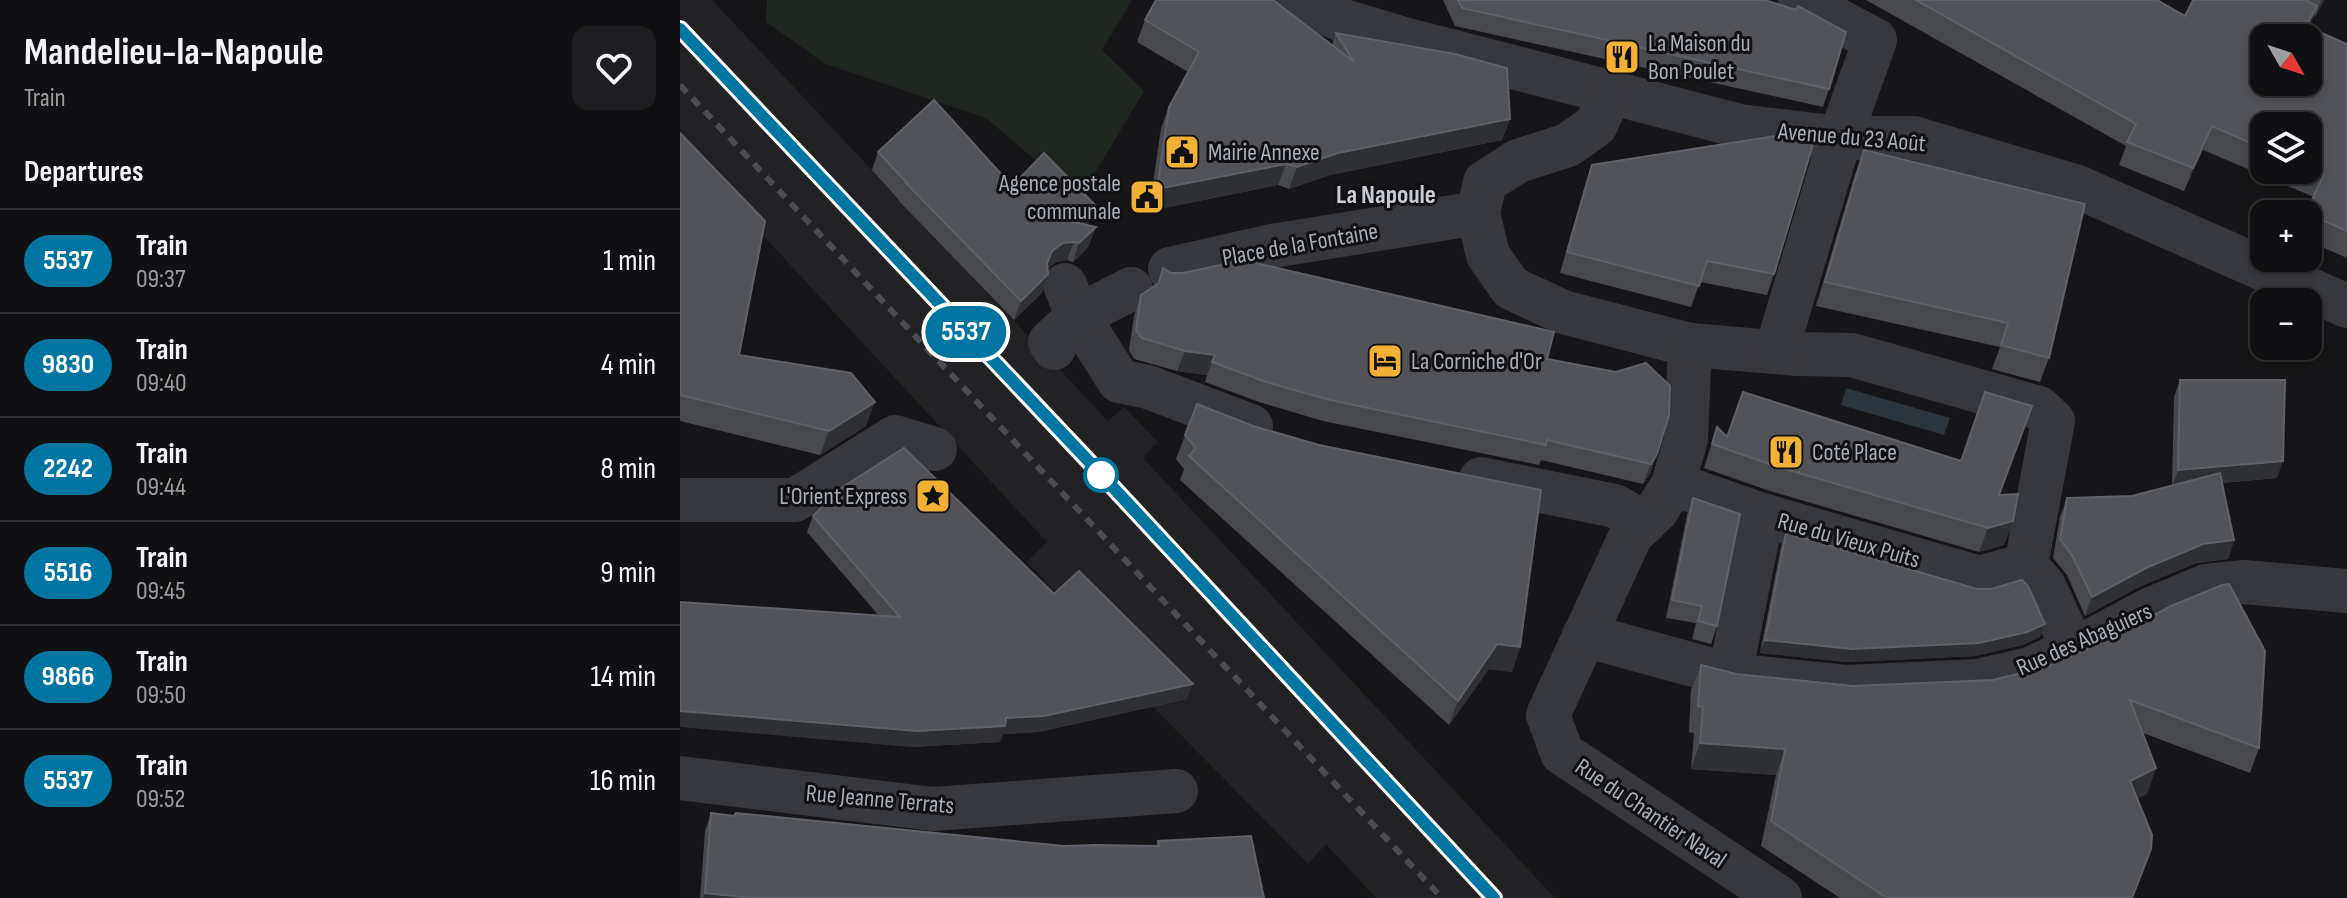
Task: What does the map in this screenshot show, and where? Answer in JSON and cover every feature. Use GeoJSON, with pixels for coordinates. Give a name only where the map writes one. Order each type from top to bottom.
{"type":"FeatureCollection","features":[{"type":"Feature","properties":{"kind":"street","name":"Avenue du 23 Août"},"geometry":{"type":"LineString","coordinates":[[1295,0],[1344,21],[1402,20],[1610,93],[1740,126],[1840,138],[1914,138],[2078,187],[2347,306]]}},
{"type":"Feature","properties":{"kind":"street"},"geometry":{"type":"LineString","coordinates":[[1776,352],[1840,138],[1875,40],[1800,0]]}},
{"type":"Feature","properties":{"kind":"street"},"geometry":{"type":"LineString","coordinates":[[1610,93],[1596,125],[1568,145],[1518,161],[1485,182],[1478,213],[1488,255],[1511,288],[1563,312],[1690,345],[1852,355],[2039,408],[2053,421],[2026,565],[2044,586],[2073,649]]}},
{"type":"Feature","properties":{"kind":"street","name":"Place de la Fontaine"},"geometry":{"type":"LineString","coordinates":[[1170,269],[1272,246],[1478,213]]}},
{"type":"Feature","properties":{"kind":"street"},"geometry":{"type":"LineString","coordinates":[[1131,289],[1066,317],[1119,381],[1148,387],[1251,426],[1291,437]]}},
{"type":"Feature","properties":{"kind":"street","name":"Rue du Chantier Naval"},"geometry":{"type":"LineString","coordinates":[[1690,345],[1686,439],[1673,484],[1657,510],[1631,535],[1548,715],[1562,753],[1780,898]]}},
{"type":"Feature","properties":{"kind":"street"},"geometry":{"type":"LineString","coordinates":[[680,500],[795,500],[895,437],[935,449]]}},
{"type":"Feature","properties":{"kind":"street"},"geometry":{"type":"LineString","coordinates":[[1436,469],[1615,506],[1644,523]]}},
{"type":"Feature","properties":{"kind":"street","name":"Rue du Vieux Puits"},"geometry":{"type":"LineString","coordinates":[[1673,484],[1762,515],[1979,578],[2026,565]]}},
{"type":"Feature","properties":{"kind":"street"},"geometry":{"type":"LineString","coordinates":[[1730,675],[1762,515]]}},
{"type":"Feature","properties":{"kind":"street","name":"Rue des Abaguiers"},"geometry":{"type":"LineString","coordinates":[[1584,635],[1730,675],[1846,687],[1978,681],[2030,669],[2151,609],[2206,586],[2244,582],[2347,591]]}},
{"type":"Feature","properties":{"kind":"street","name":"Rue Jeanne Terrats"},"geometry":{"type":"LineString","coordinates":[[680,778],[933,809],[1176,791]]}},
{"type":"Feature","properties":{"kind":"shaded area"},"geometry":{"type":"Polygon","coordinates":[[[680,0],[712,0],[1108,421],[1124,407],[1158,442],[1143,458],[1555,898],[1376,898],[1326,844],[1308,864],[1036,588],[1044,578],[1027,562],[1047,542],[706,174],[680,153],[680,0]]]}},
{"type":"Feature","properties":{"kind":"shaded area"},"geometry":{"type":"Polygon","coordinates":[[[767,0],[1132,0],[1102,50],[1144,91],[1080,198],[986,118],[826,64],[766,22],[767,0]]]}},
{"type":"Feature","properties":{"kind":"shaded area"},"geometry":{"type":"Polygon","coordinates":[[[1846,388],[1950,418],[1944,435],[1841,405],[1846,388]]]}},
{"type":"Feature","properties":{"kind":"building"},"geometry":{"type":"Polygon","coordinates":[[[1156,0],[1273,0],[1354,62],[1336,33],[1455,54],[1507,68],[1510,119],[1338,153],[1297,167],[1286,164],[1157,189],[1169,107],[1199,52],[1145,20],[1156,0]]]}},
{"type":"Feature","properties":{"kind":"building"},"geometry":{"type":"Polygon","coordinates":[[[1458,0],[1765,0],[1796,10],[1798,6],[1846,32],[1829,89],[1462,8],[1458,0]]]}},
{"type":"Feature","properties":{"kind":"building"},"geometry":{"type":"Polygon","coordinates":[[[1916,0],[2157,0],[2185,16],[2193,0],[2305,0],[2317,6],[2307,24],[2250,24],[2250,96],[2322,96],[2322,33],[2347,44],[2347,231],[2322,220],[2322,200],[2312,200],[2324,174],[2322,112],[2250,112],[2250,143],[2212,126],[2193,168],[2127,142],[2136,124],[1916,0]]]}},
{"type":"Feature","properties":{"kind":"building"},"geometry":{"type":"Polygon","coordinates":[[[934,100],[1012,186],[1044,153],[1095,205],[1044,215],[1096,227],[1079,243],[1063,243],[1052,251],[1047,263],[1048,274],[1021,301],[878,152],[934,100]]]}},
{"type":"Feature","properties":{"kind":"building"},"geometry":{"type":"Polygon","coordinates":[[[680,133],[765,221],[739,355],[851,373],[875,402],[829,431],[680,395],[680,133]]]}},
{"type":"Feature","properties":{"kind":"building"},"geometry":{"type":"Polygon","coordinates":[[[1781,135],[1814,141],[1774,274],[1707,261],[1699,286],[1567,252],[1592,165],[1781,135]]]}},
{"type":"Feature","properties":{"kind":"building"},"geometry":{"type":"Polygon","coordinates":[[[1864,150],[2085,204],[2049,358],[2001,345],[2008,323],[1825,282],[1864,150]]]}},
{"type":"Feature","properties":{"kind":"building"},"geometry":{"type":"Polygon","coordinates":[[[1243,260],[1554,332],[1547,359],[1616,372],[1646,363],[1670,386],[1669,415],[1657,454],[1651,464],[1547,440],[1546,445],[1330,400],[1266,382],[1212,362],[1215,355],[1185,351],[1142,338],[1136,330],[1141,295],[1159,283],[1163,268],[1171,273],[1183,273],[1243,260]]]}},
{"type":"Feature","properties":{"kind":"building"},"geometry":{"type":"Polygon","coordinates":[[[2180,380],[2285,380],[2283,461],[2178,470],[2180,380]]]}},
{"type":"Feature","properties":{"kind":"building"},"geometry":{"type":"Polygon","coordinates":[[[1743,392],[1961,461],[1985,392],[2032,406],[1999,495],[2018,494],[2013,521],[1988,528],[1778,467],[1712,444],[1717,427],[1727,437],[1743,392]]]}},
{"type":"Feature","properties":{"kind":"building"},"geometry":{"type":"Polygon","coordinates":[[[1197,404],[1253,426],[1319,445],[1541,490],[1520,647],[1497,644],[1458,701],[1189,456],[1196,448],[1185,435],[1197,404]]]}},
{"type":"Feature","properties":{"kind":"building"},"geometry":{"type":"Polygon","coordinates":[[[904,448],[1054,594],[1079,571],[1193,684],[1044,716],[1006,718],[1005,726],[917,731],[680,711],[680,602],[900,617],[813,516],[841,488],[904,448]]]}},
{"type":"Feature","properties":{"kind":"building"},"geometry":{"type":"Polygon","coordinates":[[[2220,473],[2234,540],[2203,544],[2146,568],[2092,597],[2073,557],[2060,539],[2067,498],[2132,496],[2220,473]]]}},
{"type":"Feature","properties":{"kind":"building"},"geometry":{"type":"Polygon","coordinates":[[[1693,498],[1740,514],[1717,626],[1698,621],[1702,606],[1672,600],[1693,498]]]}},
{"type":"Feature","properties":{"kind":"building"},"geometry":{"type":"Polygon","coordinates":[[[1786,533],[1977,589],[1991,589],[2022,580],[2028,586],[2045,624],[2027,632],[1979,643],[1852,649],[1765,640],[1786,533]]]}},
{"type":"Feature","properties":{"kind":"building"},"geometry":{"type":"Polygon","coordinates":[[[2229,584],[2265,651],[2259,748],[2130,700],[2156,768],[2130,781],[2152,835],[2151,849],[2132,898],[1887,898],[1771,821],[1785,749],[1700,743],[1703,707],[1698,706],[1701,665],[1736,674],[1853,686],[1993,680],[2049,666],[2112,638],[2171,606],[2229,584]]]}},
{"type":"Feature","properties":{"kind":"building"},"geometry":{"type":"Polygon","coordinates":[[[711,813],[1064,846],[1159,846],[1158,841],[1251,836],[1264,898],[752,898],[705,893],[711,813]]]}},
{"type":"Feature","properties":{"kind":"railway"},"geometry":{"type":"LineString","coordinates":[[680,29],[1096,469],[1494,898]]}},
{"type":"Feature","properties":{"kind":"railway"},"geometry":{"type":"LineString","coordinates":[[680,85],[1442,898]]}},
{"type":"Feature","properties":{"kind":"train","name":"5537"},"geometry":{"type":"LineString","coordinates":[[680,29],[1096,469],[1494,898]]}},
{"type":"Feature","properties":{"kind":"place","name":"La Maison du Bon Poulet"},"geometry":{"type":"Point","coordinates":[1622,57]}},
{"type":"Feature","properties":{"kind":"place","name":"Mairie Annexe"},"geometry":{"type":"Point","coordinates":[1182,152]}},
{"type":"Feature","properties":{"kind":"place","name":"Agence postale communale"},"geometry":{"type":"Point","coordinates":[1147,197]}},
{"type":"Feature","properties":{"kind":"place","name":"La Corniche d'Or"},"geometry":{"type":"Point","coordinates":[1385,361]}},
{"type":"Feature","properties":{"kind":"place","name":"Coté Place"},"geometry":{"type":"Point","coordinates":[1786,452]}},
{"type":"Feature","properties":{"kind":"place","name":"L'Orient Express"},"geometry":{"type":"Point","coordinates":[933,496]}},
{"type":"Feature","properties":{"kind":"district","name":"La Napoule"},"geometry":{"type":"Point","coordinates":[1386,194]}}]}
